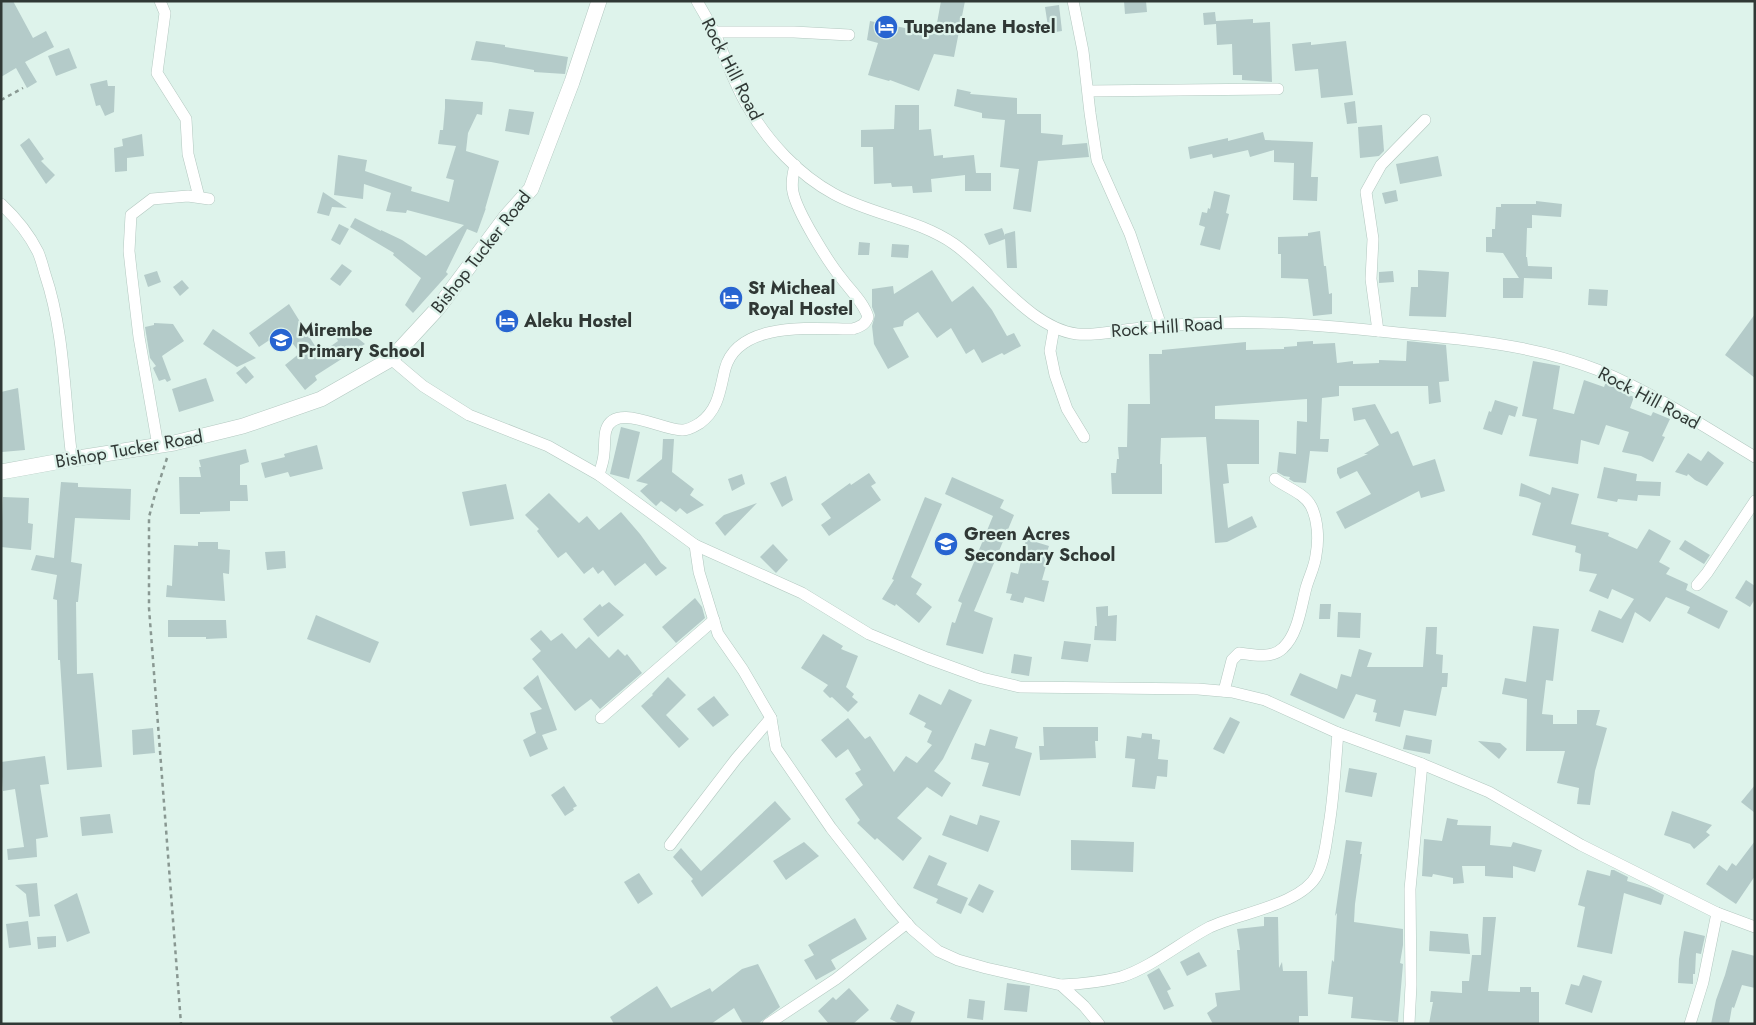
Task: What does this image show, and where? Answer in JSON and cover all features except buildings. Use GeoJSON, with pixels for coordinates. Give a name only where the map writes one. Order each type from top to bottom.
{"type":"FeatureCollection","features":[{"type":"Feature","properties":{"kind":"main road","name":"Bishop Tucker Road"},"geometry":{"type":"LineString","coordinates":[[1,472],[174,443],[243,426],[321,399],[391,359],[438,308],[506,217],[531,189],[572,82],[599,1]]}},
{"type":"Feature","properties":{"kind":"street"},"geometry":{"type":"LineString","coordinates":[[158,446],[139,337],[132,278],[129,251],[132,215],[152,200],[176,196],[204,198],[188,154],[186,119],[156,73],[164,13],[160,1]]}},
{"type":"Feature","properties":{"kind":"street","name":"Rock Hill Road"},"geometry":{"type":"LineString","coordinates":[[697,1],[714,32],[747,106],[766,134],[808,177],[834,194],[865,208],[926,229],[951,242],[976,260],[1017,301],[1054,328],[1078,334],[1161,326],[1219,323],[1282,323],[1501,344],[1551,355],[1595,369],[1635,386],[1755,458]]}},
{"type":"Feature","properties":{"kind":"street"},"geometry":{"type":"LineString","coordinates":[[1073,1],[1084,51],[1097,160],[1130,234],[1161,326]]}},
{"type":"Feature","properties":{"kind":"street"},"geometry":{"type":"LineString","coordinates":[[714,32],[794,32],[849,35]]}},
{"type":"Feature","properties":{"kind":"street"},"geometry":{"type":"LineString","coordinates":[[1089,91],[1278,89]]}},
{"type":"Feature","properties":{"kind":"street"},"geometry":{"type":"LineString","coordinates":[[1378,331],[1371,279],[1373,239],[1366,192],[1381,165],[1425,120]]}},
{"type":"Feature","properties":{"kind":"street"},"geometry":{"type":"LineString","coordinates":[[599,475],[604,454],[606,429],[609,425],[615,420],[632,417],[672,429],[689,430],[702,422],[713,409],[720,397],[725,367],[730,357],[745,343],[761,335],[782,329],[853,328],[866,323],[868,317],[862,305],[836,272],[797,205],[792,180],[795,165]]}},
{"type":"Feature","properties":{"kind":"street"},"geometry":{"type":"LineString","coordinates":[[1,204],[22,226],[38,252],[54,301],[60,340],[72,459]]}},
{"type":"Feature","properties":{"kind":"street"},"geometry":{"type":"LineString","coordinates":[[1054,328],[1050,351],[1055,375],[1066,409],[1084,437]]}},
{"type":"Feature","properties":{"kind":"street"},"geometry":{"type":"LineString","coordinates":[[391,359],[423,386],[469,415],[548,446],[599,475],[695,545],[802,592],[869,634],[926,658],[982,678],[1020,687],[1198,689],[1224,691],[1264,700],[1338,733],[1422,764],[1489,792],[1581,845],[1717,913],[1755,927]]}},
{"type":"Feature","properties":{"kind":"street"},"geometry":{"type":"LineString","coordinates":[[1224,691],[1232,660],[1240,653],[1260,656],[1276,654],[1284,648],[1291,637],[1299,616],[1316,555],[1316,520],[1311,506],[1304,497],[1285,487],[1275,479]]}},
{"type":"Feature","properties":{"kind":"street"},"geometry":{"type":"LineString","coordinates":[[1696,586],[1707,573],[1755,501]]}},
{"type":"Feature","properties":{"kind":"street"},"geometry":{"type":"LineString","coordinates":[[695,545],[699,572],[718,634],[743,670],[771,718],[776,748],[831,828],[907,923],[938,951],[958,960],[1061,985],[1090,984],[1122,976],[1155,960],[1212,926],[1283,902],[1317,876],[1327,843],[1338,733]]}},
{"type":"Feature","properties":{"kind":"street"},"geometry":{"type":"LineString","coordinates":[[601,718],[714,620]]}},
{"type":"Feature","properties":{"kind":"street"},"geometry":{"type":"LineString","coordinates":[[670,845],[736,759],[771,718]]}},
{"type":"Feature","properties":{"kind":"street"},"geometry":{"type":"LineString","coordinates":[[1409,1024],[1411,985],[1410,889],[1422,764]]}},
{"type":"Feature","properties":{"kind":"street"},"geometry":{"type":"LineString","coordinates":[[1690,1024],[1704,982],[1717,913]]}},
{"type":"Feature","properties":{"kind":"street"},"geometry":{"type":"LineString","coordinates":[[768,1024],[836,979],[907,923]]}},
{"type":"Feature","properties":{"kind":"street"},"geometry":{"type":"LineString","coordinates":[[1061,985],[1084,1006],[1099,1024]]}},
{"type":"Feature","properties":{"kind":"path"},"geometry":{"type":"LineString","coordinates":[[1,100],[23,88]]}},
{"type":"Feature","properties":{"kind":"path"},"geometry":{"type":"LineString","coordinates":[[174,443],[149,517],[149,608],[181,1024]]}},
{"type":"Feature","properties":{"kind":"place","name":"Tupendane Hostel"},"geometry":{"type":"Point","coordinates":[886,27]}},
{"type":"Feature","properties":{"kind":"place","name":"St Micheal Royal Hostel"},"geometry":{"type":"Point","coordinates":[731,298]}},
{"type":"Feature","properties":{"kind":"place","name":"Aleku Hostel"},"geometry":{"type":"Point","coordinates":[507,321]}},
{"type":"Feature","properties":{"kind":"place","name":"Mirembe Primary School"},"geometry":{"type":"Point","coordinates":[281,340]}},
{"type":"Feature","properties":{"kind":"place","name":"Green Acres Secondary School"},"geometry":{"type":"Point","coordinates":[946,544]}}]}
